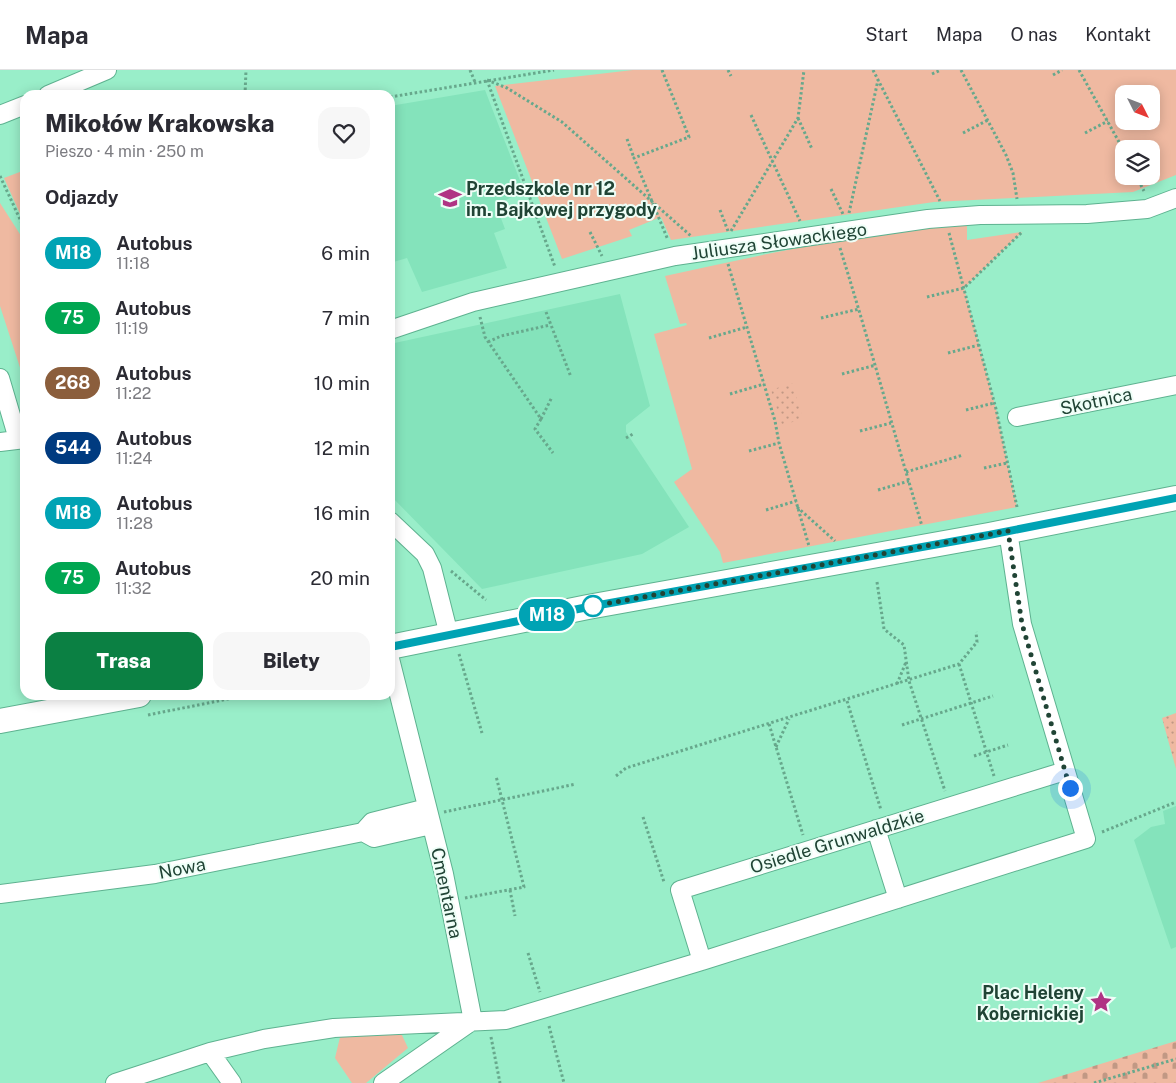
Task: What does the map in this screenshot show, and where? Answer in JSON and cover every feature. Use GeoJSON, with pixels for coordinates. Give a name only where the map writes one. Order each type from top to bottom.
{"type":"FeatureCollection","features":[{"type":"Feature","properties":{"kind":"street"},"geometry":{"type":"LineString","coordinates":[[60,90],[106,70]]}},
{"type":"Feature","properties":{"kind":"street"},"geometry":{"type":"LineString","coordinates":[[0,115],[20,107]]}},
{"type":"Feature","properties":{"kind":"street","name":"Juliusza Słowackiego"},"geometry":{"type":"LineString","coordinates":[[395,328],[472,302],[675,256],[945,218],[1088,214],[1147,209],[1176,198]]}},
{"type":"Feature","properties":{"kind":"street"},"geometry":{"type":"LineString","coordinates":[[0,378],[20,436]]}},
{"type":"Feature","properties":{"kind":"street","name":"Skotnica"},"geometry":{"type":"LineString","coordinates":[[1016,417],[1176,385]]}},
{"type":"Feature","properties":{"kind":"street"},"geometry":{"type":"LineString","coordinates":[[0,442],[20,439]]}},
{"type":"Feature","properties":{"kind":"street"},"geometry":{"type":"LineString","coordinates":[[395,648],[454,644],[588,607],[1008,531],[1176,498]]}},
{"type":"Feature","properties":{"kind":"street"},"geometry":{"type":"LineString","coordinates":[[395,526],[425,554],[432,568],[454,644]]}},
{"type":"Feature","properties":{"kind":"street"},"geometry":{"type":"LineString","coordinates":[[115,1083],[210,1052],[264,1039],[334,1028],[506,1020],[543,1003],[702,961],[1086,839],[1022,624],[1008,531]]}},
{"type":"Feature","properties":{"kind":"street","name":"Cmentarna"},"geometry":{"type":"LineString","coordinates":[[395,677],[433,815],[444,874],[481,1021]]}},
{"type":"Feature","properties":{"kind":"street"},"geometry":{"type":"LineString","coordinates":[[0,721],[112,700]]}},
{"type":"Feature","properties":{"kind":"street","name":"Osiedle Grunwaldzkie"},"geometry":{"type":"LineString","coordinates":[[702,961],[680,890],[1065,772]]}},
{"type":"Feature","properties":{"kind":"street","name":"Nowa"},"geometry":{"type":"LineString","coordinates":[[0,894],[155,874],[363,832],[372,822],[433,815]]}},
{"type":"Feature","properties":{"kind":"street"},"geometry":{"type":"LineString","coordinates":[[881,827],[898,899]]}},
{"type":"Feature","properties":{"kind":"street"},"geometry":{"type":"LineString","coordinates":[[383,1083],[481,1021]]}},
{"type":"Feature","properties":{"kind":"street"},"geometry":{"type":"LineString","coordinates":[[210,1052],[232,1083]]}},
{"type":"Feature","properties":{"kind":"path"},"geometry":{"type":"LineString","coordinates":[[245,90],[246,70]]}},
{"type":"Feature","properties":{"kind":"path"},"geometry":{"type":"LineString","coordinates":[[470,70],[475,82]]}},
{"type":"Feature","properties":{"kind":"path"},"geometry":{"type":"LineString","coordinates":[[395,96],[554,70]]}},
{"type":"Feature","properties":{"kind":"path"},"geometry":{"type":"LineString","coordinates":[[634,158],[690,137],[662,70]]}},
{"type":"Feature","properties":{"kind":"path"},"geometry":{"type":"LineString","coordinates":[[728,70],[731,76]]}},
{"type":"Feature","properties":{"kind":"path"},"geometry":{"type":"LineString","coordinates":[[720,210],[729,234],[798,118],[804,70]]}},
{"type":"Feature","properties":{"kind":"path"},"geometry":{"type":"LineString","coordinates":[[873,70],[942,205],[994,403],[1017,508]]}},
{"type":"Feature","properties":{"kind":"path"},"geometry":{"type":"LineString","coordinates":[[932,74],[941,70]]}},
{"type":"Feature","properties":{"kind":"path"},"geometry":{"type":"LineString","coordinates":[[927,297],[964,288],[1022,232],[1013,173],[988,120],[961,70]]}},
{"type":"Feature","properties":{"kind":"path"},"geometry":{"type":"LineString","coordinates":[[1053,75],[1062,70]]}},
{"type":"Feature","properties":{"kind":"path"},"geometry":{"type":"LineString","coordinates":[[1079,70],[1118,140]]}},
{"type":"Feature","properties":{"kind":"path"},"geometry":{"type":"LineString","coordinates":[[831,189],[846,217],[878,79]]}},
{"type":"Feature","properties":{"kind":"path"},"geometry":{"type":"LineString","coordinates":[[487,80],[507,88],[562,122],[695,239]]}},
{"type":"Feature","properties":{"kind":"path"},"geometry":{"type":"LineString","coordinates":[[487,80],[555,268]]}},
{"type":"Feature","properties":{"kind":"path"},"geometry":{"type":"LineString","coordinates":[[751,115],[801,223]]}},
{"type":"Feature","properties":{"kind":"path"},"geometry":{"type":"LineString","coordinates":[[798,118],[812,149]]}},
{"type":"Feature","properties":{"kind":"path"},"geometry":{"type":"LineString","coordinates":[[963,133],[988,120]]}},
{"type":"Feature","properties":{"kind":"path"},"geometry":{"type":"LineString","coordinates":[[1085,133],[1108,121]]}},
{"type":"Feature","properties":{"kind":"path"},"geometry":{"type":"LineString","coordinates":[[627,139],[669,242]]}},
{"type":"Feature","properties":{"kind":"path"},"geometry":{"type":"LineString","coordinates":[[0,176],[20,219]]}},
{"type":"Feature","properties":{"kind":"path"},"geometry":{"type":"LineString","coordinates":[[1140,185],[1144,192]]}},
{"type":"Feature","properties":{"kind":"path"},"geometry":{"type":"LineString","coordinates":[[590,232],[602,257]]}},
{"type":"Feature","properties":{"kind":"path"},"geometry":{"type":"LineString","coordinates":[[835,233],[876,365],[891,423],[922,526]]}},
{"type":"Feature","properties":{"kind":"path"},"geometry":{"type":"LineString","coordinates":[[723,249],[775,421],[779,443],[809,547]]}},
{"type":"Feature","properties":{"kind":"path"},"geometry":{"type":"LineString","coordinates":[[821,318],[858,309]]}},
{"type":"Feature","properties":{"kind":"path"},"geometry":{"type":"LineString","coordinates":[[546,312],[571,377]]}},
{"type":"Feature","properties":{"kind":"path"},"geometry":{"type":"LineString","coordinates":[[482,325],[488,342],[541,419]]}},
{"type":"Feature","properties":{"kind":"path"},"geometry":{"type":"LineString","coordinates":[[488,342],[501,336],[550,326]]}},
{"type":"Feature","properties":{"kind":"path"},"geometry":{"type":"LineString","coordinates":[[709,338],[747,327]]}},
{"type":"Feature","properties":{"kind":"path"},"geometry":{"type":"LineString","coordinates":[[948,353],[979,345]]}},
{"type":"Feature","properties":{"kind":"path"},"geometry":{"type":"LineString","coordinates":[[842,374],[876,365]]}},
{"type":"Feature","properties":{"kind":"path"},"geometry":{"type":"LineString","coordinates":[[730,394],[764,384]]}},
{"type":"Feature","properties":{"kind":"path"},"geometry":{"type":"LineString","coordinates":[[552,397],[535,429],[553,453]]}},
{"type":"Feature","properties":{"kind":"path"},"geometry":{"type":"LineString","coordinates":[[966,410],[994,403]]}},
{"type":"Feature","properties":{"kind":"path"},"geometry":{"type":"LineString","coordinates":[[860,431],[891,423]]}},
{"type":"Feature","properties":{"kind":"path"},"geometry":{"type":"LineString","coordinates":[[626,438],[633,434]]}},
{"type":"Feature","properties":{"kind":"path"},"geometry":{"type":"LineString","coordinates":[[749,452],[779,443]]}},
{"type":"Feature","properties":{"kind":"path"},"geometry":{"type":"LineString","coordinates":[[906,472],[963,455]]}},
{"type":"Feature","properties":{"kind":"path"},"geometry":{"type":"LineString","coordinates":[[984,468],[1007,463]]}},
{"type":"Feature","properties":{"kind":"path"},"geometry":{"type":"LineString","coordinates":[[878,490],[908,481]]}},
{"type":"Feature","properties":{"kind":"path"},"geometry":{"type":"LineString","coordinates":[[766,510],[796,501]]}},
{"type":"Feature","properties":{"kind":"path"},"geometry":{"type":"LineString","coordinates":[[797,507],[836,542]]}},
{"type":"Feature","properties":{"kind":"path"},"geometry":{"type":"LineString","coordinates":[[446,567],[486,600]]}},
{"type":"Feature","properties":{"kind":"path"},"geometry":{"type":"LineString","coordinates":[[877,582],[884,629],[904,645],[909,681],[950,806]]}},
{"type":"Feature","properties":{"kind":"path"},"geometry":{"type":"LineString","coordinates":[[616,776],[626,768],[847,701],[960,664],[977,642],[976,632]]}},
{"type":"Feature","properties":{"kind":"path"},"geometry":{"type":"LineString","coordinates":[[454,644],[482,733]]}},
{"type":"Feature","properties":{"kind":"path"},"geometry":{"type":"LineString","coordinates":[[897,684],[906,662]]}},
{"type":"Feature","properties":{"kind":"path"},"geometry":{"type":"LineString","coordinates":[[960,664],[999,791]]}},
{"type":"Feature","properties":{"kind":"path"},"geometry":{"type":"LineString","coordinates":[[902,725],[992,696]]}},
{"type":"Feature","properties":{"kind":"path"},"geometry":{"type":"LineString","coordinates":[[847,701],[881,827]]}},
{"type":"Feature","properties":{"kind":"path"},"geometry":{"type":"LineString","coordinates":[[776,747],[790,718]]}},
{"type":"Feature","properties":{"kind":"path"},"geometry":{"type":"LineString","coordinates":[[769,724],[807,850]]}},
{"type":"Feature","properties":{"kind":"path"},"geometry":{"type":"LineString","coordinates":[[974,756],[1008,745]]}},
{"type":"Feature","properties":{"kind":"path"},"geometry":{"type":"LineString","coordinates":[[462,899],[524,887],[496,776]]}},
{"type":"Feature","properties":{"kind":"path"},"geometry":{"type":"LineString","coordinates":[[433,815],[576,784]]}},
{"type":"Feature","properties":{"kind":"path"},"geometry":{"type":"LineString","coordinates":[[1086,839],[1176,802]]}},
{"type":"Feature","properties":{"kind":"path"},"geometry":{"type":"LineString","coordinates":[[510,890],[515,916]]}},
{"type":"Feature","properties":{"kind":"path"},"geometry":{"type":"LineString","coordinates":[[528,953],[564,1083]]}},
{"type":"Feature","properties":{"kind":"path"},"geometry":{"type":"LineString","coordinates":[[481,1021],[500,1083]]}},
{"type":"Feature","properties":{"kind":"path"},"geometry":{"type":"LineString","coordinates":[[1094,1083],[1176,1059]]}},
{"type":"Feature","properties":{"kind":"shaded area","name":"Przedszkole nr 12 im. Bajkowej przygody"},"geometry":{"type":"Polygon","coordinates":[[[485,90],[524,191],[496,205],[505,229],[494,233],[507,268],[422,292],[407,258],[395,262],[395,105],[485,90]]]}},
{"type":"Feature","properties":{"kind":"shaded area"},"geometry":{"type":"Polygon","coordinates":[[[620,294],[650,406],[626,425],[626,432],[689,527],[642,554],[482,589],[395,500],[395,343],[620,294]]]}},
{"type":"Feature","properties":{"kind":"shaded area"},"geometry":{"type":"Polygon","coordinates":[[[1176,806],[1176,947],[1171,949],[1134,840],[1151,827],[1165,824],[1163,811],[1176,806]]]}},
{"type":"Feature","properties":{"kind":"green space"},"geometry":{"type":"Polygon","coordinates":[[[633,70],[1176,70],[1176,175],[1160,181],[1160,140],[1115,140],[1115,185],[1151,185],[1133,192],[934,202],[671,240],[661,217],[629,230],[632,236],[562,259],[495,86],[633,70]]]}},
{"type":"Feature","properties":{"kind":"green space"},"geometry":{"type":"Polygon","coordinates":[[[20,172],[20,214],[4,178],[20,172]]]}},
{"type":"Feature","properties":{"kind":"green space"},"geometry":{"type":"Polygon","coordinates":[[[0,203],[20,234],[20,368],[0,306],[0,203]]]}},
{"type":"Feature","properties":{"kind":"green space"},"geometry":{"type":"Polygon","coordinates":[[[967,224],[967,240],[1022,232],[964,288],[996,409],[1017,507],[723,563],[720,552],[674,482],[692,469],[654,334],[687,325],[686,323],[680,324],[665,276],[853,238],[967,224]]]}},
{"type":"Feature","properties":{"kind":"green space"},"geometry":{"type":"Polygon","coordinates":[[[792,383],[803,419],[782,425],[771,390],[792,383]]]}},
{"type":"Feature","properties":{"kind":"green space"},"geometry":{"type":"Polygon","coordinates":[[[1176,713],[1176,769],[1162,718],[1176,713]]]}},
{"type":"Feature","properties":{"kind":"green space"},"geometry":{"type":"Polygon","coordinates":[[[341,1033],[401,1033],[408,1048],[366,1083],[352,1083],[335,1058],[341,1033]]]}},
{"type":"Feature","properties":{"kind":"green space"},"geometry":{"type":"Polygon","coordinates":[[[1176,1041],[1176,1083],[1038,1083],[1176,1041]]]}},
{"type":"Feature","properties":{"kind":"bus line","name":"M18"},"geometry":{"type":"LineString","coordinates":[[395,646],[588,607],[989,535],[1176,498]]}},
{"type":"Feature","properties":{"kind":"place","name":"Przedszkole nr 12 im. Bajkowej przygody"},"geometry":{"type":"Point","coordinates":[450,198]}},
{"type":"Feature","properties":{"kind":"place","name":"Plac Heleny Kobernickiej"},"geometry":{"type":"Point","coordinates":[1101,1002]}},
{"type":"Feature","properties":{"kind":"route"},"geometry":{"type":"LineString","coordinates":[[593,606],[588,607],[1008,531],[1022,624],[1070,788]]}}]}
